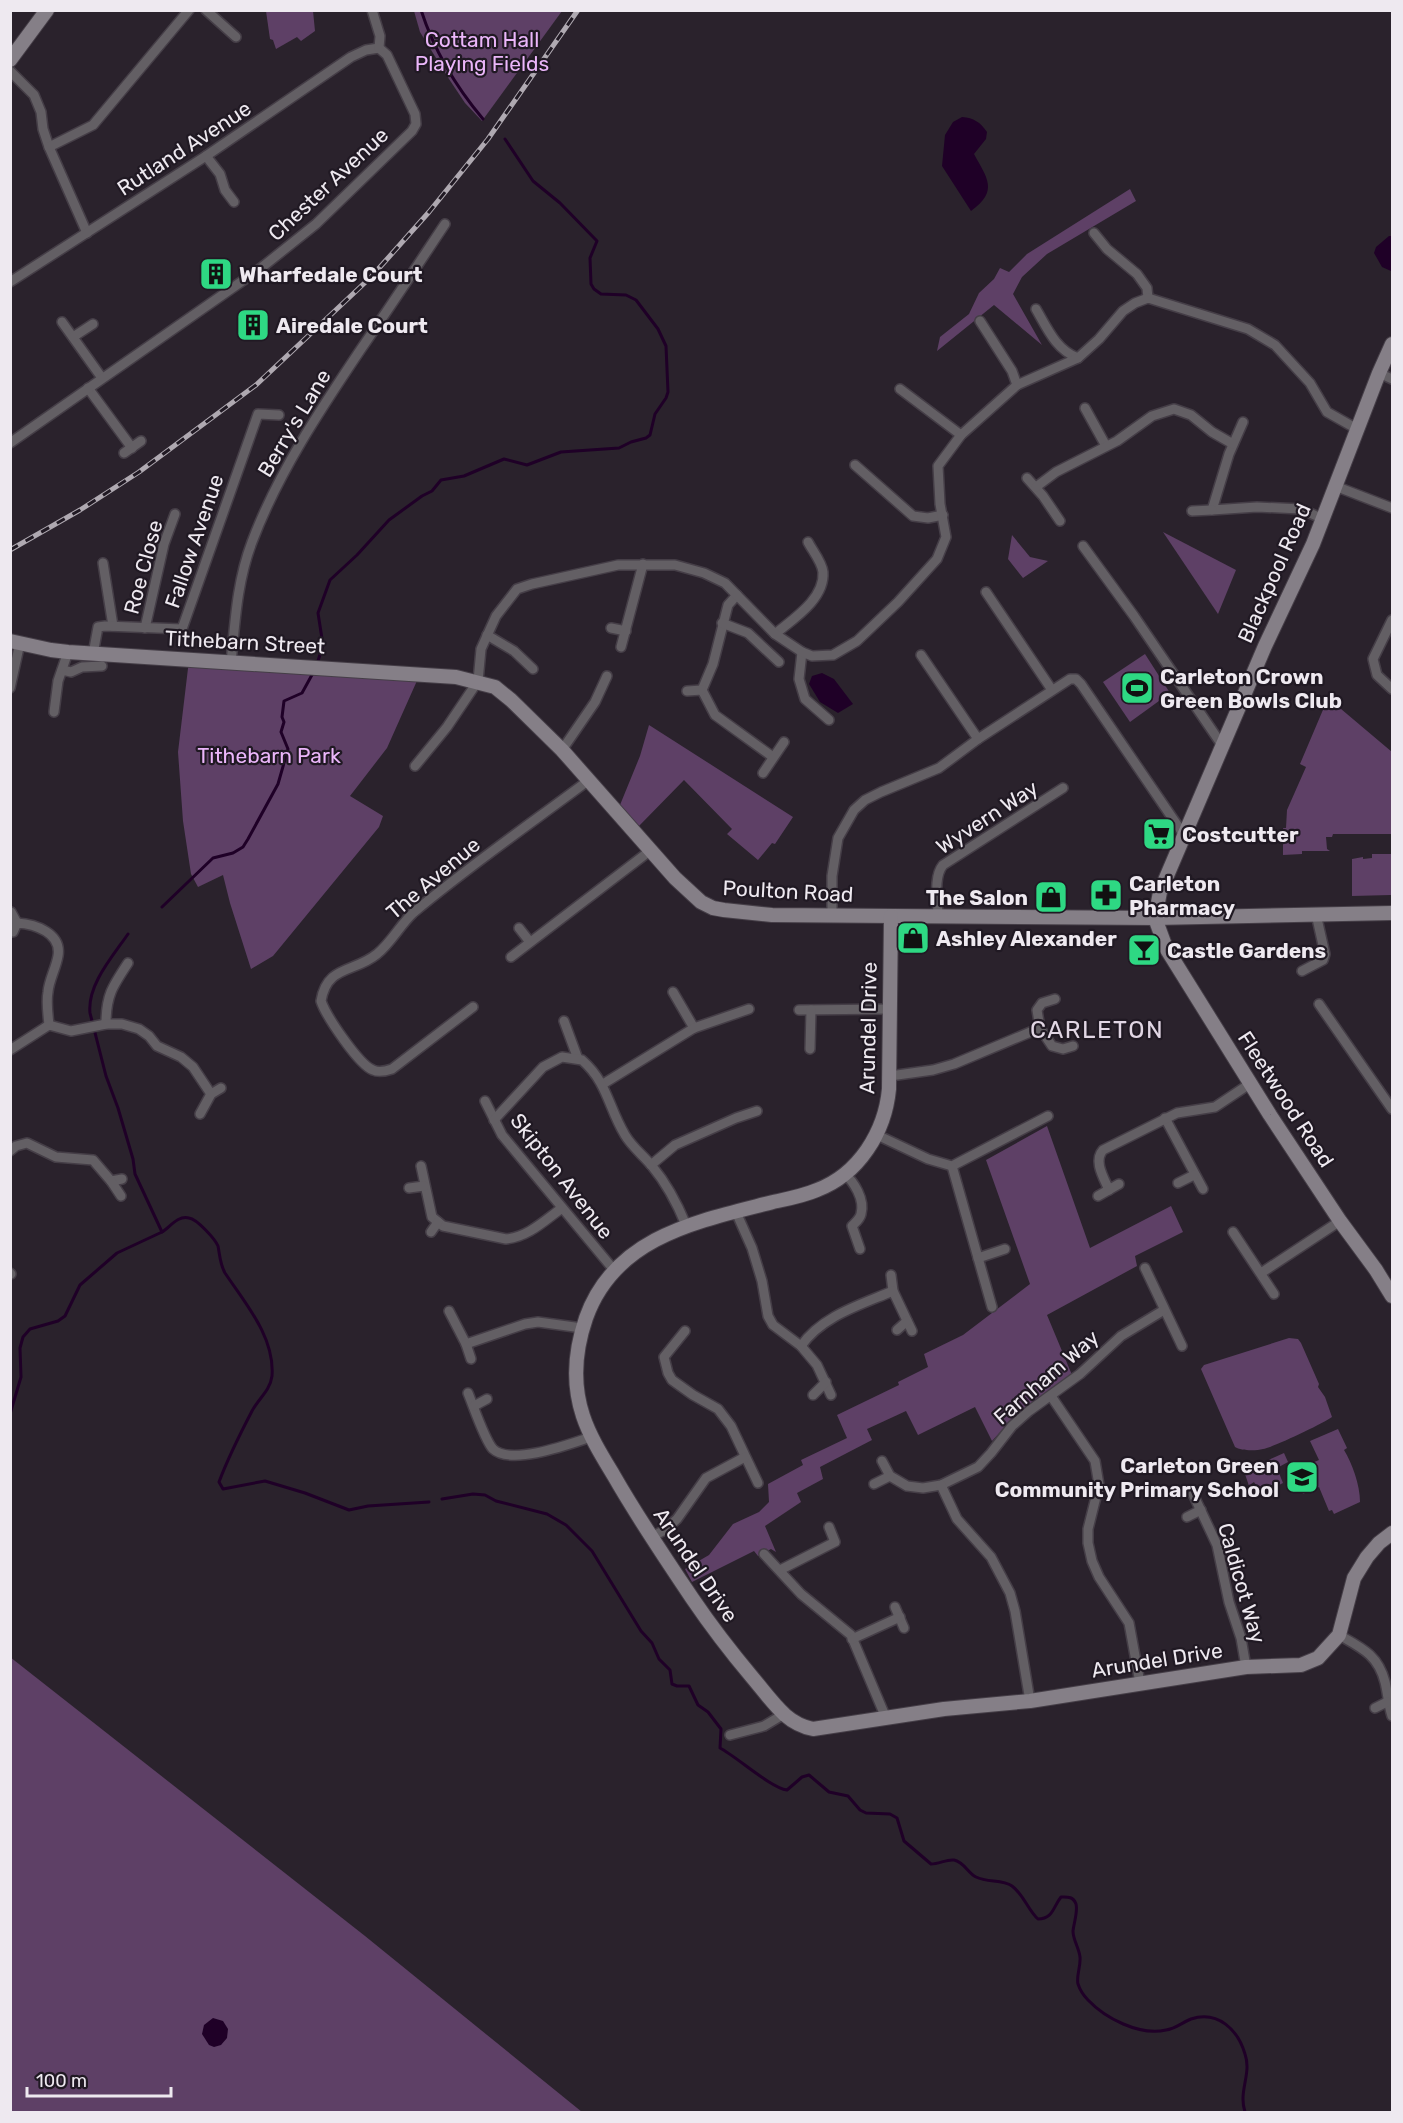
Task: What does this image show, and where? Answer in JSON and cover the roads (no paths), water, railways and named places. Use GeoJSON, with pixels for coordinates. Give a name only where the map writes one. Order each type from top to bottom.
{"type":"FeatureCollection","features":[{"type":"Feature","properties":{"kind":"main road"},"geometry":{"type":"LineString","coordinates":[[10,60],[47,10]]}},
{"type":"Feature","properties":{"kind":"main road","name":"Blackpool Road"},"geometry":{"type":"LineString","coordinates":[[1155,918],[1160,892],[1265,646],[1323,519],[1378,373],[1392,344]]}},
{"type":"Feature","properties":{"kind":"main road","name":"Tithebarn Street"},"geometry":{"type":"LineString","coordinates":[[15,642],[69,652],[316,667],[456,677],[478,681]]}},
{"type":"Feature","properties":{"kind":"main road","name":"Poulton Road"},"geometry":{"type":"LineString","coordinates":[[478,681],[500,690],[562,750],[675,878],[701,902],[713,908],[772,915],[1155,918],[1392,913]]}},
{"type":"Feature","properties":{"kind":"main road","name":"Arundel Drive"},"geometry":{"type":"LineString","coordinates":[[891,916],[888,1104],[877,1135],[857,1162],[818,1190],[686,1225],[638,1250],[615,1270],[590,1308],[582,1328],[575,1379],[578,1398],[591,1437],[651,1537],[723,1643],[784,1714],[802,1726],[813,1729],[944,1709],[1030,1701],[1246,1667],[1301,1665],[1318,1658],[1339,1635],[1353,1578],[1379,1543],[1392,1533]]}},
{"type":"Feature","properties":{"kind":"main road","name":"Fleetwood Road"},"geometry":{"type":"LineString","coordinates":[[1155,918],[1166,948],[1270,1115],[1392,1296]]}},
{"type":"Feature","properties":{"kind":"street"},"geometry":{"type":"LineString","coordinates":[[49,147],[93,125],[189,10]]}},
{"type":"Feature","properties":{"kind":"street"},"geometry":{"type":"LineString","coordinates":[[206,10],[237,38]]}},
{"type":"Feature","properties":{"kind":"street","name":"Chester Avenue"},"geometry":{"type":"LineString","coordinates":[[10,443],[261,268],[316,224],[412,131],[416,124],[415,114],[387,55],[379,48],[380,36],[372,10]]}},
{"type":"Feature","properties":{"kind":"street","name":"Rutland Avenue"},"geometry":{"type":"LineString","coordinates":[[10,282],[206,156],[351,57],[366,50],[379,48]]}},
{"type":"Feature","properties":{"kind":"street"},"geometry":{"type":"LineString","coordinates":[[10,71],[34,95],[41,112],[43,129],[49,147],[87,233]]}},
{"type":"Feature","properties":{"kind":"street"},"geometry":{"type":"LineString","coordinates":[[206,156],[220,174],[225,190],[234,202]]}},
{"type":"Feature","properties":{"kind":"street","name":"Berry's Lane"},"geometry":{"type":"LineString","coordinates":[[231,663],[233,627],[242,575],[251,543],[273,494],[332,391],[445,224]]}},
{"type":"Feature","properties":{"kind":"street"},"geometry":{"type":"LineString","coordinates":[[1094,233],[1107,249],[1137,274],[1147,288],[1148,298]]}},
{"type":"Feature","properties":{"kind":"street"},"geometry":{"type":"LineString","coordinates":[[415,766],[447,727],[478,681],[481,649],[487,635],[496,616],[517,590],[618,565],[675,565],[704,573],[725,584],[775,634],[802,652],[812,656],[833,656],[857,641],[898,602],[937,559],[946,537],[938,466],[961,435],[1017,385],[1078,358],[1100,339],[1123,311],[1148,298],[1248,329],[1275,345],[1310,383],[1327,412],[1357,429]]}},
{"type":"Feature","properties":{"kind":"street"},"geometry":{"type":"LineString","coordinates":[[1036,309],[1055,341],[1069,355],[1078,358]]}},
{"type":"Feature","properties":{"kind":"street"},"geometry":{"type":"LineString","coordinates":[[981,321],[1012,371],[1017,385]]}},
{"type":"Feature","properties":{"kind":"street"},"geometry":{"type":"LineString","coordinates":[[62,322],[102,378]]}},
{"type":"Feature","properties":{"kind":"street"},"geometry":{"type":"LineString","coordinates":[[73,337],[93,324]]}},
{"type":"Feature","properties":{"kind":"street"},"geometry":{"type":"LineString","coordinates":[[1378,373],[1392,379]]}},
{"type":"Feature","properties":{"kind":"street"},"geometry":{"type":"LineString","coordinates":[[88,388],[128,450],[141,441]]}},
{"type":"Feature","properties":{"kind":"street"},"geometry":{"type":"LineString","coordinates":[[900,390],[932,411],[961,435]]}},
{"type":"Feature","properties":{"kind":"street"},"geometry":{"type":"LineString","coordinates":[[1085,408],[1106,446]]}},
{"type":"Feature","properties":{"kind":"street"},"geometry":{"type":"LineString","coordinates":[[1036,488],[1056,472],[1117,441],[1152,416],[1174,409],[1191,415],[1212,432],[1233,444]]}},
{"type":"Feature","properties":{"kind":"street","name":"Fallow Avenue"},"geometry":{"type":"LineString","coordinates":[[113,626],[182,629],[258,414],[279,415]]}},
{"type":"Feature","properties":{"kind":"street"},"geometry":{"type":"LineString","coordinates":[[1212,510],[1217,487],[1243,422]]}},
{"type":"Feature","properties":{"kind":"street"},"geometry":{"type":"LineString","coordinates":[[855,465],[913,516],[928,518],[943,515]]}},
{"type":"Feature","properties":{"kind":"street"},"geometry":{"type":"LineString","coordinates":[[1027,478],[1060,521]]}},
{"type":"Feature","properties":{"kind":"street"},"geometry":{"type":"LineString","coordinates":[[1335,486],[1392,508]]}},
{"type":"Feature","properties":{"kind":"street"},"geometry":{"type":"LineString","coordinates":[[1192,511],[1257,507],[1301,509],[1323,519]]}},
{"type":"Feature","properties":{"kind":"street","name":"Roe Close"},"geometry":{"type":"LineString","coordinates":[[146,628],[164,544],[175,514]]}},
{"type":"Feature","properties":{"kind":"street"},"geometry":{"type":"LineString","coordinates":[[775,634],[816,597],[822,585],[823,570],[808,542]]}},
{"type":"Feature","properties":{"kind":"street"},"geometry":{"type":"LineString","coordinates":[[1083,546],[1222,745]]}},
{"type":"Feature","properties":{"kind":"street"},"geometry":{"type":"LineString","coordinates":[[93,654],[98,627],[113,626],[103,563]]}},
{"type":"Feature","properties":{"kind":"street"},"geometry":{"type":"LineString","coordinates":[[621,647],[643,564]]}},
{"type":"Feature","properties":{"kind":"street"},"geometry":{"type":"LineString","coordinates":[[986,592],[1052,690]]}},
{"type":"Feature","properties":{"kind":"street"},"geometry":{"type":"LineString","coordinates":[[702,690],[713,664],[728,605],[737,596]]}},
{"type":"Feature","properties":{"kind":"street"},"geometry":{"type":"LineString","coordinates":[[1392,620],[1373,659],[1377,675],[1392,689]]}},
{"type":"Feature","properties":{"kind":"street"},"geometry":{"type":"LineString","coordinates":[[722,623],[748,633],[779,662]]}},
{"type":"Feature","properties":{"kind":"street"},"geometry":{"type":"LineString","coordinates":[[611,628],[626,631]]}},
{"type":"Feature","properties":{"kind":"street"},"geometry":{"type":"LineString","coordinates":[[487,635],[514,651],[534,669]]}},
{"type":"Feature","properties":{"kind":"street"},"geometry":{"type":"LineString","coordinates":[[10,688],[15,642]]}},
{"type":"Feature","properties":{"kind":"street"},"geometry":{"type":"LineString","coordinates":[[54,712],[55,696],[69,652]]}},
{"type":"Feature","properties":{"kind":"street"},"geometry":{"type":"LineString","coordinates":[[802,652],[799,679],[805,699],[830,720]]}},
{"type":"Feature","properties":{"kind":"street"},"geometry":{"type":"LineString","coordinates":[[921,655],[978,739]]}},
{"type":"Feature","properties":{"kind":"street"},"geometry":{"type":"LineString","coordinates":[[62,670],[71,672],[82,667],[102,666]]}},
{"type":"Feature","properties":{"kind":"street"},"geometry":{"type":"LineString","coordinates":[[562,750],[595,702],[607,676]]}},
{"type":"Feature","properties":{"kind":"street"},"geometry":{"type":"LineString","coordinates":[[832,915],[832,876],[838,838],[854,810],[865,800],[881,792],[939,768],[978,739],[1070,679],[1076,679],[1082,684],[1184,835]]}},
{"type":"Feature","properties":{"kind":"street"},"geometry":{"type":"LineString","coordinates":[[687,691],[702,690]]}},
{"type":"Feature","properties":{"kind":"street"},"geometry":{"type":"LineString","coordinates":[[702,690],[715,715],[773,757]]}},
{"type":"Feature","properties":{"kind":"street"},"geometry":{"type":"LineString","coordinates":[[763,773],[784,742]]}},
{"type":"Feature","properties":{"kind":"street","name":"The Avenue"},"geometry":{"type":"LineString","coordinates":[[473,1007],[392,1069],[382,1072],[372,1070],[353,1052],[321,1001],[325,986],[335,974],[357,967],[380,952],[411,915],[589,780]]}},
{"type":"Feature","properties":{"kind":"street","name":"Wyvern Way"},"geometry":{"type":"LineString","coordinates":[[938,916],[937,879],[943,865],[1063,788]]}},
{"type":"Feature","properties":{"kind":"street"},"geometry":{"type":"LineString","coordinates":[[511,957],[651,850]]}},
{"type":"Feature","properties":{"kind":"street"},"geometry":{"type":"LineString","coordinates":[[11,912],[15,927],[28,924],[39,927],[57,942],[59,954],[48,992],[49,1025]]}},
{"type":"Feature","properties":{"kind":"street"},"geometry":{"type":"LineString","coordinates":[[1302,971],[1323,960],[1325,954],[1316,914]]}},
{"type":"Feature","properties":{"kind":"street"},"geometry":{"type":"LineString","coordinates":[[519,928],[530,942]]}},
{"type":"Feature","properties":{"kind":"street"},"geometry":{"type":"LineString","coordinates":[[103,1024],[106,1004],[115,983],[128,963]]}},
{"type":"Feature","properties":{"kind":"street"},"geometry":{"type":"LineString","coordinates":[[673,992],[694,1028]]}},
{"type":"Feature","properties":{"kind":"street"},"geometry":{"type":"LineString","coordinates":[[1055,999],[1042,1003],[1037,1010],[1040,1028],[1052,1046],[1063,1049],[1073,1046]]}},
{"type":"Feature","properties":{"kind":"street"},"geometry":{"type":"LineString","coordinates":[[1319,1004],[1392,1109]]}},
{"type":"Feature","properties":{"kind":"street"},"geometry":{"type":"LineString","coordinates":[[726,1017],[727,1005]]}},
{"type":"Feature","properties":{"kind":"street"},"geometry":{"type":"LineString","coordinates":[[453,1008],[460,1017]]}},
{"type":"Feature","properties":{"kind":"street"},"geometry":{"type":"LineString","coordinates":[[603,1084],[694,1028],[749,1009]]}},
{"type":"Feature","properties":{"kind":"street"},"geometry":{"type":"LineString","coordinates":[[800,1010],[889,1009]]}},
{"type":"Feature","properties":{"kind":"street"},"geometry":{"type":"LineString","coordinates":[[810,1049],[811,1010]]}},
{"type":"Feature","properties":{"kind":"street"},"geometry":{"type":"LineString","coordinates":[[564,1021],[578,1059]]}},
{"type":"Feature","properties":{"kind":"street"},"geometry":{"type":"LineString","coordinates":[[10,1050],[49,1025],[71,1031],[85,1030],[103,1024],[122,1024],[144,1032],[157,1046],[181,1057],[193,1067],[211,1094]]}},
{"type":"Feature","properties":{"kind":"street"},"geometry":{"type":"LineString","coordinates":[[890,1076],[933,1070],[954,1064],[1040,1028]]}},
{"type":"Feature","properties":{"kind":"street"},"geometry":{"type":"LineString","coordinates":[[494,1120],[543,1067],[561,1058],[578,1059],[589,1066],[603,1084],[614,1116],[625,1136],[674,1195],[686,1225]]}},
{"type":"Feature","properties":{"kind":"street"},"geometry":{"type":"LineString","coordinates":[[1109,1190],[1100,1167],[1099,1155],[1107,1147],[1177,1113],[1215,1107],[1251,1083]]}},
{"type":"Feature","properties":{"kind":"street"},"geometry":{"type":"LineString","coordinates":[[200,1114],[211,1094],[222,1088]]}},
{"type":"Feature","properties":{"kind":"street","name":"Skipton Avenue"},"geometry":{"type":"LineString","coordinates":[[485,1101],[502,1135],[615,1270]]}},
{"type":"Feature","properties":{"kind":"street"},"geometry":{"type":"LineString","coordinates":[[651,1165],[675,1145],[735,1113],[757,1111]]}},
{"type":"Feature","properties":{"kind":"street"},"geometry":{"type":"LineString","coordinates":[[877,1135],[928,1159],[952,1166],[1048,1116]]}},
{"type":"Feature","properties":{"kind":"street"},"geometry":{"type":"LineString","coordinates":[[1165,1118],[1203,1189]]}},
{"type":"Feature","properties":{"kind":"street"},"geometry":{"type":"LineString","coordinates":[[10,1151],[16,1146],[27,1143],[56,1157],[93,1160],[122,1196]]}},
{"type":"Feature","properties":{"kind":"street"},"geometry":{"type":"LineString","coordinates":[[421,1166],[432,1217],[442,1226],[506,1239],[517,1238],[562,1208]]}},
{"type":"Feature","properties":{"kind":"street"},"geometry":{"type":"LineString","coordinates":[[952,1166],[992,1307]]}},
{"type":"Feature","properties":{"kind":"street"},"geometry":{"type":"LineString","coordinates":[[844,1173],[853,1181],[862,1207],[860,1217],[852,1226],[860,1249]]}},
{"type":"Feature","properties":{"kind":"street"},"geometry":{"type":"LineString","coordinates":[[1178,1183],[1194,1175]]}},
{"type":"Feature","properties":{"kind":"street"},"geometry":{"type":"LineString","coordinates":[[111,1180],[122,1179]]}},
{"type":"Feature","properties":{"kind":"street"},"geometry":{"type":"LineString","coordinates":[[1098,1196],[1119,1184]]}},
{"type":"Feature","properties":{"kind":"street"},"geometry":{"type":"LineString","coordinates":[[409,1188],[424,1186]]}},
{"type":"Feature","properties":{"kind":"street"},"geometry":{"type":"LineString","coordinates":[[736,1212],[752,1248],[762,1281],[768,1317],[773,1325],[801,1346],[817,1365],[831,1395]]}},
{"type":"Feature","properties":{"kind":"street"},"geometry":{"type":"LineString","coordinates":[[1261,1273],[1340,1221]]}},
{"type":"Feature","properties":{"kind":"street"},"geometry":{"type":"LineString","coordinates":[[431,1232],[438,1222]]}},
{"type":"Feature","properties":{"kind":"street"},"geometry":{"type":"LineString","coordinates":[[1233,1232],[1274,1294]]}},
{"type":"Feature","properties":{"kind":"street"},"geometry":{"type":"LineString","coordinates":[[978,1258],[1005,1249]]}},
{"type":"Feature","properties":{"kind":"street"},"geometry":{"type":"LineString","coordinates":[[1145,1268],[1182,1346]]}},
{"type":"Feature","properties":{"kind":"street"},"geometry":{"type":"LineString","coordinates":[[891,1275],[893,1291],[912,1331]]}},
{"type":"Feature","properties":{"kind":"street"},"geometry":{"type":"LineString","coordinates":[[801,1346],[814,1329],[839,1314],[893,1291]]}},
{"type":"Feature","properties":{"kind":"street","name":"Farnham Way"},"geometry":{"type":"LineString","coordinates":[[890,1476],[907,1486],[923,1488],[941,1485],[978,1467],[1012,1426],[1096,1361],[1121,1336],[1164,1310]]}},
{"type":"Feature","properties":{"kind":"street"},"geometry":{"type":"LineString","coordinates":[[449,1311],[471,1359]]}},
{"type":"Feature","properties":{"kind":"street"},"geometry":{"type":"LineString","coordinates":[[897,1330],[907,1321]]}},
{"type":"Feature","properties":{"kind":"street"},"geometry":{"type":"LineString","coordinates":[[466,1344],[512,1327],[538,1322],[582,1328]]}},
{"type":"Feature","properties":{"kind":"street"},"geometry":{"type":"LineString","coordinates":[[685,1331],[659,1356],[672,1380],[718,1409],[731,1426],[758,1483]]}},
{"type":"Feature","properties":{"kind":"street"},"geometry":{"type":"LineString","coordinates":[[813,1395],[826,1382]]}},
{"type":"Feature","properties":{"kind":"street"},"geometry":{"type":"LineString","coordinates":[[468,1393],[491,1448],[502,1455],[530,1454],[591,1437]]}},
{"type":"Feature","properties":{"kind":"street"},"geometry":{"type":"LineString","coordinates":[[1051,1396],[1095,1461],[1099,1485],[1088,1529],[1088,1543],[1092,1561],[1100,1577],[1129,1623],[1140,1683]]}},
{"type":"Feature","properties":{"kind":"street"},"geometry":{"type":"LineString","coordinates":[[474,1406],[487,1399]]}},
{"type":"Feature","properties":{"kind":"street"},"geometry":{"type":"LineString","coordinates":[[651,1537],[665,1530],[677,1519],[706,1478],[745,1457]]}},
{"type":"Feature","properties":{"kind":"street"},"geometry":{"type":"LineString","coordinates":[[874,1484],[890,1476],[882,1461]]}},
{"type":"Feature","properties":{"kind":"street"},"geometry":{"type":"LineString","coordinates":[[941,1485],[957,1519],[991,1557],[1010,1593],[1030,1701]]}},
{"type":"Feature","properties":{"kind":"street","name":"Caldicot Way"},"geometry":{"type":"LineString","coordinates":[[1193,1494],[1217,1545],[1229,1602],[1241,1638],[1246,1667]]}},
{"type":"Feature","properties":{"kind":"street","name":"Caldicot Way"},"geometry":{"type":"LineString","coordinates":[[1187,1516],[1201,1510]]}},
{"type":"Feature","properties":{"kind":"street"},"geometry":{"type":"LineString","coordinates":[[780,1570],[834,1542],[829,1527]]}},
{"type":"Feature","properties":{"kind":"street"},"geometry":{"type":"LineString","coordinates":[[764,1554],[801,1594],[845,1629],[852,1639],[886,1718]]}},
{"type":"Feature","properties":{"kind":"street"},"geometry":{"type":"LineString","coordinates":[[896,1607],[904,1628]]}},
{"type":"Feature","properties":{"kind":"street"},"geometry":{"type":"LineString","coordinates":[[852,1639],[900,1617]]}},
{"type":"Feature","properties":{"kind":"street"},"geometry":{"type":"LineString","coordinates":[[1339,1635],[1364,1649],[1375,1659],[1385,1683],[1387,1702],[1392,1716]]}},
{"type":"Feature","properties":{"kind":"street"},"geometry":{"type":"LineString","coordinates":[[1376,1708],[1387,1702]]}},
{"type":"Feature","properties":{"kind":"street"},"geometry":{"type":"LineString","coordinates":[[730,1735],[764,1726],[784,1714]]}},
{"type":"Feature","properties":{"kind":"waterway"},"geometry":{"type":"LineString","coordinates":[[421,10],[432,39],[447,68],[483,119]]}},
{"type":"Feature","properties":{"kind":"waterway"},"geometry":{"type":"LineString","coordinates":[[317,664],[323,645],[318,613],[330,580],[389,520],[432,491],[441,480],[464,476],[504,459],[527,465],[561,452],[619,448],[650,435],[655,414],[666,398],[668,392],[666,346],[658,329],[636,300],[626,295],[601,294],[594,289],[591,284],[590,258],[597,241],[560,203],[533,181],[505,139]]}},
{"type":"Feature","properties":{"kind":"waterway"},"geometry":{"type":"LineString","coordinates":[[162,907],[213,858],[233,853],[243,847],[278,784],[288,749],[281,732],[284,722],[282,717],[284,701],[302,693],[313,673]]}},
{"type":"Feature","properties":{"kind":"waterway"},"geometry":{"type":"LineString","coordinates":[[10,1414],[21,1377],[20,1348],[23,1337],[30,1329],[58,1321],[65,1316],[80,1285],[117,1253],[162,1232],[135,1174],[133,1159],[106,1076],[90,1013],[90,1002],[97,982],[128,934]]}},
{"type":"Feature","properties":{"kind":"waterway"},"geometry":{"type":"LineString","coordinates":[[162,1232],[181,1218],[185,1218],[192,1219],[210,1234],[218,1246],[225,1273],[257,1321],[269,1348],[272,1362],[271,1381],[252,1411],[230,1455],[219,1482],[223,1489],[265,1481],[349,1510],[368,1506],[429,1502]]}},
{"type":"Feature","properties":{"kind":"waterway"},"geometry":{"type":"LineString","coordinates":[[442,1499],[473,1494],[485,1495],[496,1501],[547,1514],[566,1525],[592,1551],[641,1631],[652,1643],[659,1659],[670,1670],[672,1684],[689,1686],[698,1705],[708,1712],[721,1729],[720,1748],[763,1778],[787,1790],[802,1777],[809,1775],[829,1792],[848,1796],[860,1810],[866,1813],[890,1814],[897,1818],[904,1841],[931,1864],[954,1860],[961,1863],[976,1877],[1012,1886],[1038,1919],[1050,1915],[1061,1897],[1073,1900],[1077,1910],[1073,1934],[1080,1957],[1078,1984],[1085,1997],[1113,2019],[1134,2028],[1156,2031],[1169,2029],[1201,2017],[1210,2017],[1226,2024],[1242,2045],[1247,2061],[1243,2097],[1245,2112]]}},
{"type":"Feature","properties":{"kind":"railway"},"geometry":{"type":"LineString","coordinates":[[10,550],[80,510],[139,472],[256,385],[372,276],[429,212],[488,139],[578,10]]}},
{"type":"Feature","properties":{"kind":"place","name":"Wharfedale Court"},"geometry":{"type":"Point","coordinates":[216,274]}},
{"type":"Feature","properties":{"kind":"place","name":"Airedale Court"},"geometry":{"type":"Point","coordinates":[253,325]}},
{"type":"Feature","properties":{"kind":"place","name":"Carleton Crown Green Bowls Club"},"geometry":{"type":"Point","coordinates":[1137,688]}},
{"type":"Feature","properties":{"kind":"place","name":"Costcutter"},"geometry":{"type":"Point","coordinates":[1159,834]}},
{"type":"Feature","properties":{"kind":"place","name":"Carleton Pharmacy"},"geometry":{"type":"Point","coordinates":[1106,895]}},
{"type":"Feature","properties":{"kind":"place","name":"The Salon"},"geometry":{"type":"Point","coordinates":[1051,897]}},
{"type":"Feature","properties":{"kind":"place","name":"Ashley Alexander"},"geometry":{"type":"Point","coordinates":[913,938]}},
{"type":"Feature","properties":{"kind":"place","name":"Castle Gardens"},"geometry":{"type":"Point","coordinates":[1144,950]}},
{"type":"Feature","properties":{"kind":"place","name":"Carleton Green Community Primary School"},"geometry":{"type":"Point","coordinates":[1302,1477]}},
{"type":"Feature","properties":{"kind":"district","name":"CARLETON"},"geometry":{"type":"Point","coordinates":[1097,1030]}},
{"type":"Feature","properties":{"kind":"park label","name":"Cottam Hall Playing Fields"},"geometry":{"type":"Point","coordinates":[482,51]}},
{"type":"Feature","properties":{"kind":"park label","name":"Tithebarn Park"},"geometry":{"type":"Point","coordinates":[269,755]}}]}
